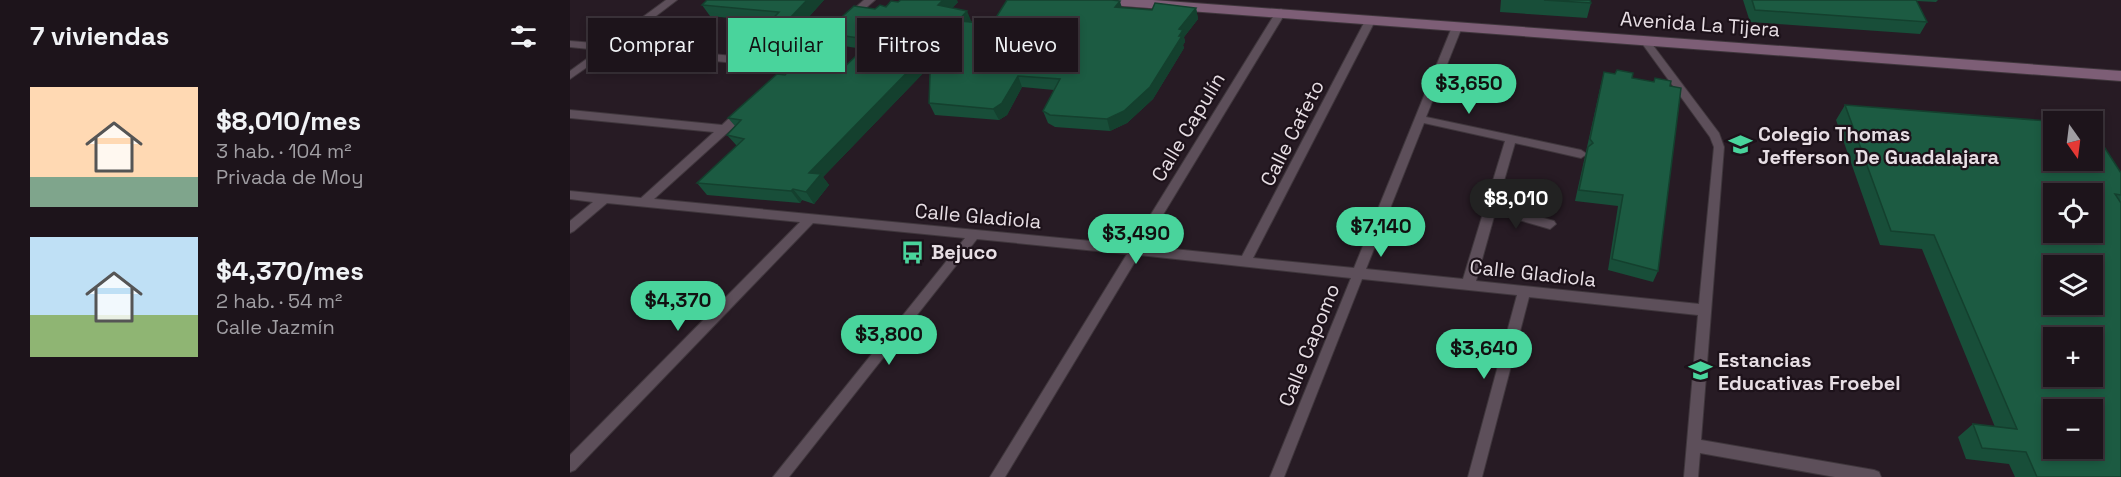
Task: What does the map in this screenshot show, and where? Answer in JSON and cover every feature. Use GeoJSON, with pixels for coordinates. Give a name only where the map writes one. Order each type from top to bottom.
{"type":"FeatureCollection","features":[{"type":"Feature","properties":{"kind":"main road","name":"Avenida La Tijera"},"geometry":{"type":"LineString","coordinates":[[1096,0],[1161,2],[1370,21],[2121,76]]}},
{"type":"Feature","properties":{"kind":"street"},"geometry":{"type":"LineString","coordinates":[[648,18],[672,0]]}},
{"type":"Feature","properties":{"kind":"street"},"geometry":{"type":"LineString","coordinates":[[845,22],[870,0]]}},
{"type":"Feature","properties":{"kind":"street","name":"Calle Capulín"},"geometry":{"type":"LineString","coordinates":[[997,477],[1281,12]]}},
{"type":"Feature","properties":{"kind":"street","name":"Calle Cafeto"},"geometry":{"type":"LineString","coordinates":[[1245,262],[1370,21]]}},
{"type":"Feature","properties":{"kind":"street","name":"Calle Capomo"},"geometry":{"type":"LineString","coordinates":[[1277,477],[1457,27]]}},
{"type":"Feature","properties":{"kind":"street"},"geometry":{"type":"LineString","coordinates":[[1646,42],[1715,136],[1719,147],[1691,477]]}},
{"type":"Feature","properties":{"kind":"street"},"geometry":{"type":"LineString","coordinates":[[570,44],[588,46]]}},
{"type":"Feature","properties":{"kind":"street"},"geometry":{"type":"LineString","coordinates":[[570,76],[588,63]]}},
{"type":"Feature","properties":{"kind":"street"},"geometry":{"type":"LineString","coordinates":[[769,89],[788,72]]}},
{"type":"Feature","properties":{"kind":"street"},"geometry":{"type":"LineString","coordinates":[[642,203],[751,105]]}},
{"type":"Feature","properties":{"kind":"street"},"geometry":{"type":"LineString","coordinates":[[570,114],[725,129]]}},
{"type":"Feature","properties":{"kind":"street"},"geometry":{"type":"LineString","coordinates":[[1421,119],[1581,154]]}},
{"type":"Feature","properties":{"kind":"street"},"geometry":{"type":"LineString","coordinates":[[1468,285],[1511,138]]}},
{"type":"Feature","properties":{"kind":"street","name":"Calle Gladiola"},"geometry":{"type":"LineString","coordinates":[[570,195],[1136,250],[1705,310]]}},
{"type":"Feature","properties":{"kind":"street"},"geometry":{"type":"LineString","coordinates":[[570,228],[604,199]]}},
{"type":"Feature","properties":{"kind":"street"},"geometry":{"type":"LineString","coordinates":[[1491,208],[1550,224]]}},
{"type":"Feature","properties":{"kind":"street"},"geometry":{"type":"LineString","coordinates":[[570,465],[809,220]]}},
{"type":"Feature","properties":{"kind":"street"},"geometry":{"type":"LineString","coordinates":[[780,477],[974,234]]}},
{"type":"Feature","properties":{"kind":"street"},"geometry":{"type":"LineString","coordinates":[[1474,477],[1524,291]]}},
{"type":"Feature","properties":{"kind":"street"},"geometry":{"type":"LineString","coordinates":[[1693,445],[1874,477]]}},
{"type":"Feature","properties":{"kind":"building"},"geometry":{"type":"Polygon","coordinates":[[[707,0],[807,0],[790,18],[773,18],[779,12],[702,5],[707,0]]]}},
{"type":"Feature","properties":{"kind":"building"},"geometry":{"type":"Polygon","coordinates":[[[901,0],[943,0],[938,5],[967,11],[961,18],[857,18],[857,38],[845,36],[845,18],[841,18],[854,6],[875,9],[880,5],[886,7],[891,1],[901,0]]]}},
{"type":"Feature","properties":{"kind":"building"},"geometry":{"type":"Polygon","coordinates":[[[1007,0],[1112,0],[1120,1],[1115,7],[1152,10],[1155,3],[1196,8],[1179,29],[1183,30],[1179,36],[1182,36],[1150,87],[1124,111],[1107,119],[1050,115],[1043,111],[1060,79],[1018,76],[1002,103],[993,109],[929,103],[930,72],[962,72],[962,21],[974,22],[974,72],[1078,72],[1078,18],[996,18],[1007,0]]]}},
{"type":"Feature","properties":{"kind":"building"},"geometry":{"type":"Polygon","coordinates":[[[1544,0],[1590,0],[1591,3],[1544,0]]]}},
{"type":"Feature","properties":{"kind":"building"},"geometry":{"type":"Polygon","coordinates":[[[1752,0],[1916,0],[1927,22],[1755,10],[1752,0]]]}},
{"type":"Feature","properties":{"kind":"building"},"geometry":{"type":"Polygon","coordinates":[[[857,55],[857,72],[908,72],[809,173],[821,174],[806,192],[793,189],[791,191],[697,183],[744,139],[727,135],[741,120],[728,118],[777,74],[845,72],[845,66],[857,55]]]}},
{"type":"Feature","properties":{"kind":"building"},"geometry":{"type":"Polygon","coordinates":[[[1617,70],[1633,73],[1632,78],[1654,82],[1655,78],[1671,81],[1670,86],[1681,88],[1658,271],[1612,259],[1623,195],[1579,190],[1588,147],[1593,143],[1590,139],[1604,72],[1615,74],[1617,70]]]}},
{"type":"Feature","properties":{"kind":"building"},"geometry":{"type":"Polygon","coordinates":[[[1845,105],[2043,121],[2043,171],[2103,171],[2103,145],[2121,173],[2121,195],[2115,194],[2121,203],[2121,477],[2037,477],[2026,452],[1982,448],[1973,424],[2017,429],[1934,235],[1891,231],[1845,105]]]}},
{"type":"Feature","properties":{"kind":"place","name":"Colegio Thomas Jefferson De Guadalajara"},"geometry":{"type":"Point","coordinates":[1740,145]}},
{"type":"Feature","properties":{"kind":"place","name":"Bejuco"},"geometry":{"type":"Point","coordinates":[913,252]}},
{"type":"Feature","properties":{"kind":"place","name":"Estancias Educativas Froebel"},"geometry":{"type":"Point","coordinates":[1700,371]}}]}
